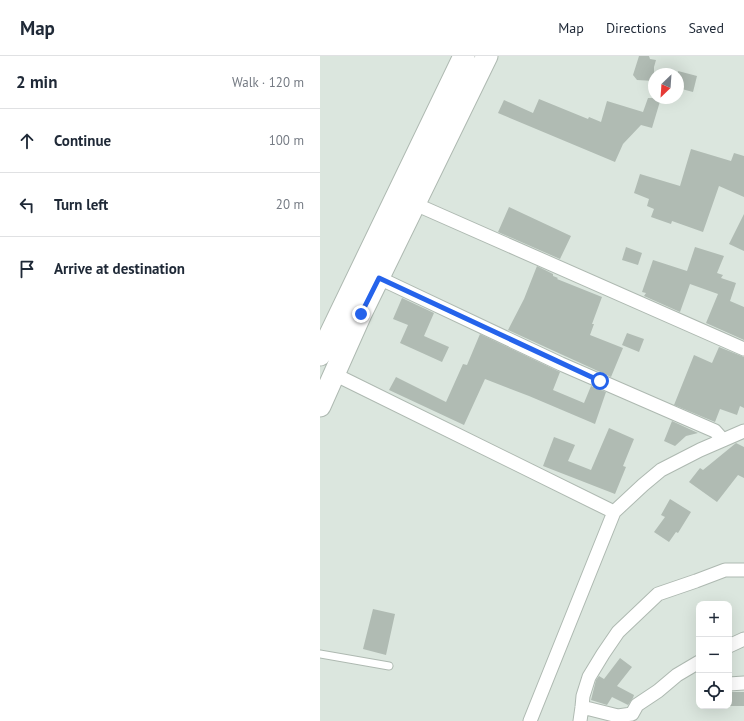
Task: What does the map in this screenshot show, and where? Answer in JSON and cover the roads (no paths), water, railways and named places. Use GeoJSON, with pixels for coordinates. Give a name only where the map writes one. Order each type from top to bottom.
{"type":"FeatureCollection","features":[{"type":"Feature","properties":{"kind":"main road"},"geometry":{"type":"LineString","coordinates":[[320,355],[464,56]]}},
{"type":"Feature","properties":{"kind":"main road"},"geometry":{"type":"LineString","coordinates":[[320,406],[379,278],[487,56]]}},
{"type":"Feature","properties":{"kind":"street"},"geometry":{"type":"LineString","coordinates":[[415,204],[744,349]]}},
{"type":"Feature","properties":{"kind":"street"},"geometry":{"type":"LineString","coordinates":[[379,278],[561,364],[716,431],[723,440]]}},
{"type":"Feature","properties":{"kind":"street"},"geometry":{"type":"LineString","coordinates":[[334,374],[614,512]]}},
{"type":"Feature","properties":{"kind":"street"},"geometry":{"type":"LineString","coordinates":[[530,721],[614,512],[661,470],[700,450],[744,431]]}},
{"type":"Feature","properties":{"kind":"street"},"geometry":{"type":"LineString","coordinates":[[580,721],[583,696],[589,677],[603,654],[618,632],[658,594],[696,582],[725,570],[744,570]]}},
{"type":"Feature","properties":{"kind":"street"},"geometry":{"type":"LineString","coordinates":[[732,645],[744,639]]}},
{"type":"Feature","properties":{"kind":"street"},"geometry":{"type":"LineString","coordinates":[[582,707],[618,716],[632,714],[637,705],[658,691],[677,675],[696,664]]}},
{"type":"Feature","properties":{"kind":"street"},"geometry":{"type":"LineString","coordinates":[[684,672],[696,676]]}},
{"type":"Feature","properties":{"kind":"street"},"geometry":{"type":"LineString","coordinates":[[732,684],[744,683]]}},
{"type":"Feature","properties":{"kind":"lane"},"geometry":{"type":"LineString","coordinates":[[320,654],[389,666]]}}]}
